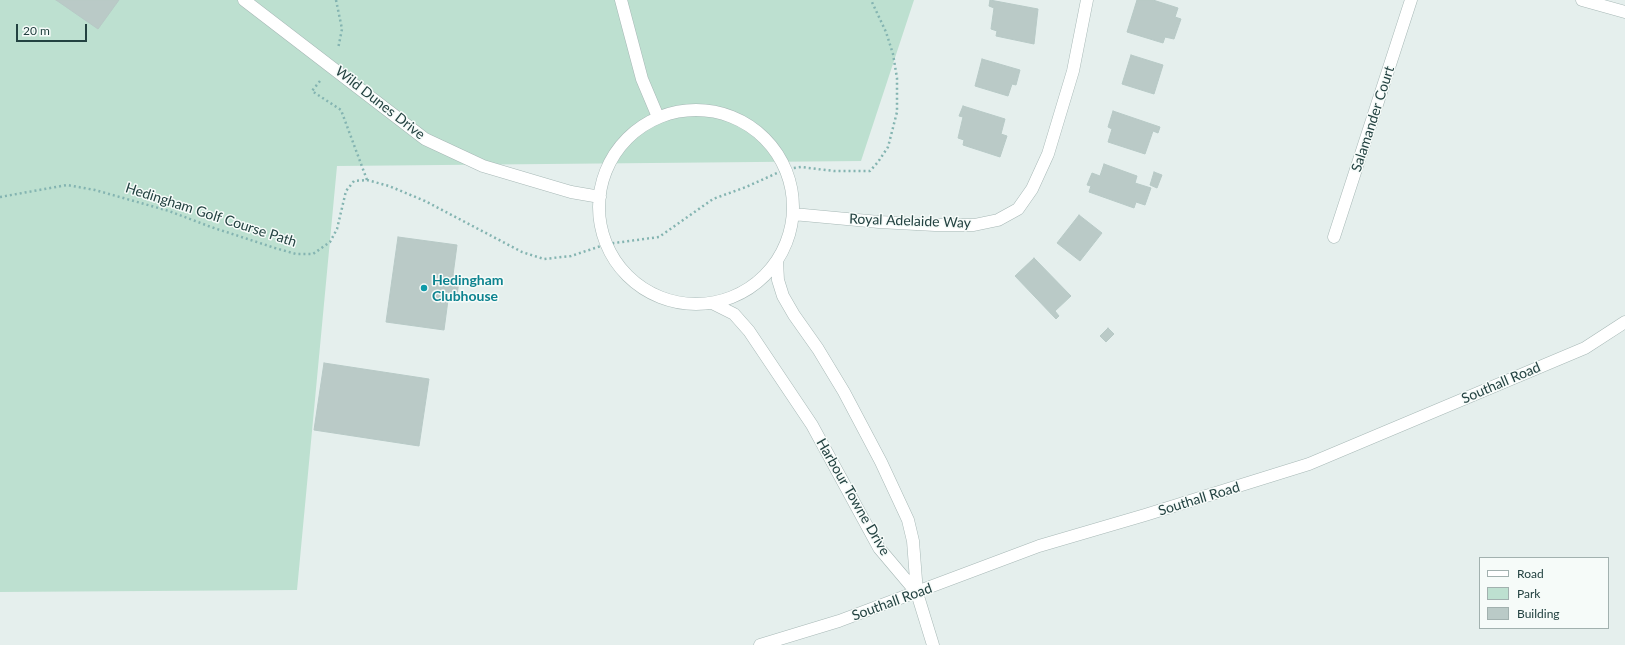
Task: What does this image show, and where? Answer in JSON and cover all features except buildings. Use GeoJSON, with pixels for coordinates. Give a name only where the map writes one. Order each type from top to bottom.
{"type":"FeatureCollection","features":[{"type":"Feature","properties":{"kind":"street","name":"Wild Dunes Drive"},"geometry":{"type":"LineString","coordinates":[[244,0],[425,139],[483,166],[571,192],[600,198]]}},
{"type":"Feature","properties":{"kind":"street"},"geometry":{"type":"LineString","coordinates":[[621,0],[642,79],[658,118]]}},
{"type":"Feature","properties":{"kind":"street","name":"Royal Adelaide Way"},"geometry":{"type":"LineString","coordinates":[[793,214],[879,222],[935,225],[974,225],[998,220],[1018,209],[1032,189],[1048,154],[1073,72],[1087,0]]}},
{"type":"Feature","properties":{"kind":"street","name":"Salamander Court"},"geometry":{"type":"LineString","coordinates":[[1334,237],[1411,0]]}},
{"type":"Feature","properties":{"kind":"street"},"geometry":{"type":"LineString","coordinates":[[1582,0],[1625,12]]}},
{"type":"Feature","properties":{"kind":"street","name":"Harbour Towne Drive"},"geometry":{"type":"LineString","coordinates":[[688,110],[718,112],[732,117],[746,123],[770,143],[786,169],[792,191],[793,214],[788,236],[777,261],[766,274],[749,288],[732,297],[712,302],[692,304],[673,301],[654,294],[638,284],[623,270],[607,244],[600,221],[600,198],[604,177],[612,158],[630,137],[640,128],[658,118],[688,110]]}},
{"type":"Feature","properties":{"kind":"street","name":"Harbour Towne Drive"},"geometry":{"type":"LineString","coordinates":[[777,261],[778,280],[783,296],[844,392],[881,462],[908,520],[913,541],[917,593]]}},
{"type":"Feature","properties":{"kind":"street","name":"Harbour Towne Drive"},"geometry":{"type":"LineString","coordinates":[[712,302],[734,314],[750,331],[812,425],[879,548],[917,593]]}},
{"type":"Feature","properties":{"kind":"street","name":"Southall Road"},"geometry":{"type":"LineString","coordinates":[[760,645],[839,621],[1039,546],[1309,464],[1585,348],[1625,322]]}},
{"type":"Feature","properties":{"kind":"street"},"geometry":{"type":"LineString","coordinates":[[917,593],[933,645]]}},
{"type":"Feature","properties":{"kind":"path","name":"Hedingham Golf Course Path"},"geometry":{"type":"LineString","coordinates":[[0,197],[67,185],[95,190],[169,211],[211,227],[275,248],[296,254],[313,254],[330,242],[337,229],[346,191],[354,181],[366,180],[390,186],[407,193],[522,252],[544,259],[571,256],[607,244],[660,237],[713,199],[746,187],[786,169],[801,167],[834,171],[870,171],[888,147],[897,112],[897,78],[888,40],[871,0]]}},
{"type":"Feature","properties":{"kind":"green space"},"geometry":{"type":"Polygon","coordinates":[[[0,0],[914,0],[861,161],[337,166],[297,590],[0,592],[0,0]]]}},
{"type":"Feature","properties":{"kind":"place","name":"Hedingham Clubhouse"},"geometry":{"type":"Point","coordinates":[424,288]}}]}
